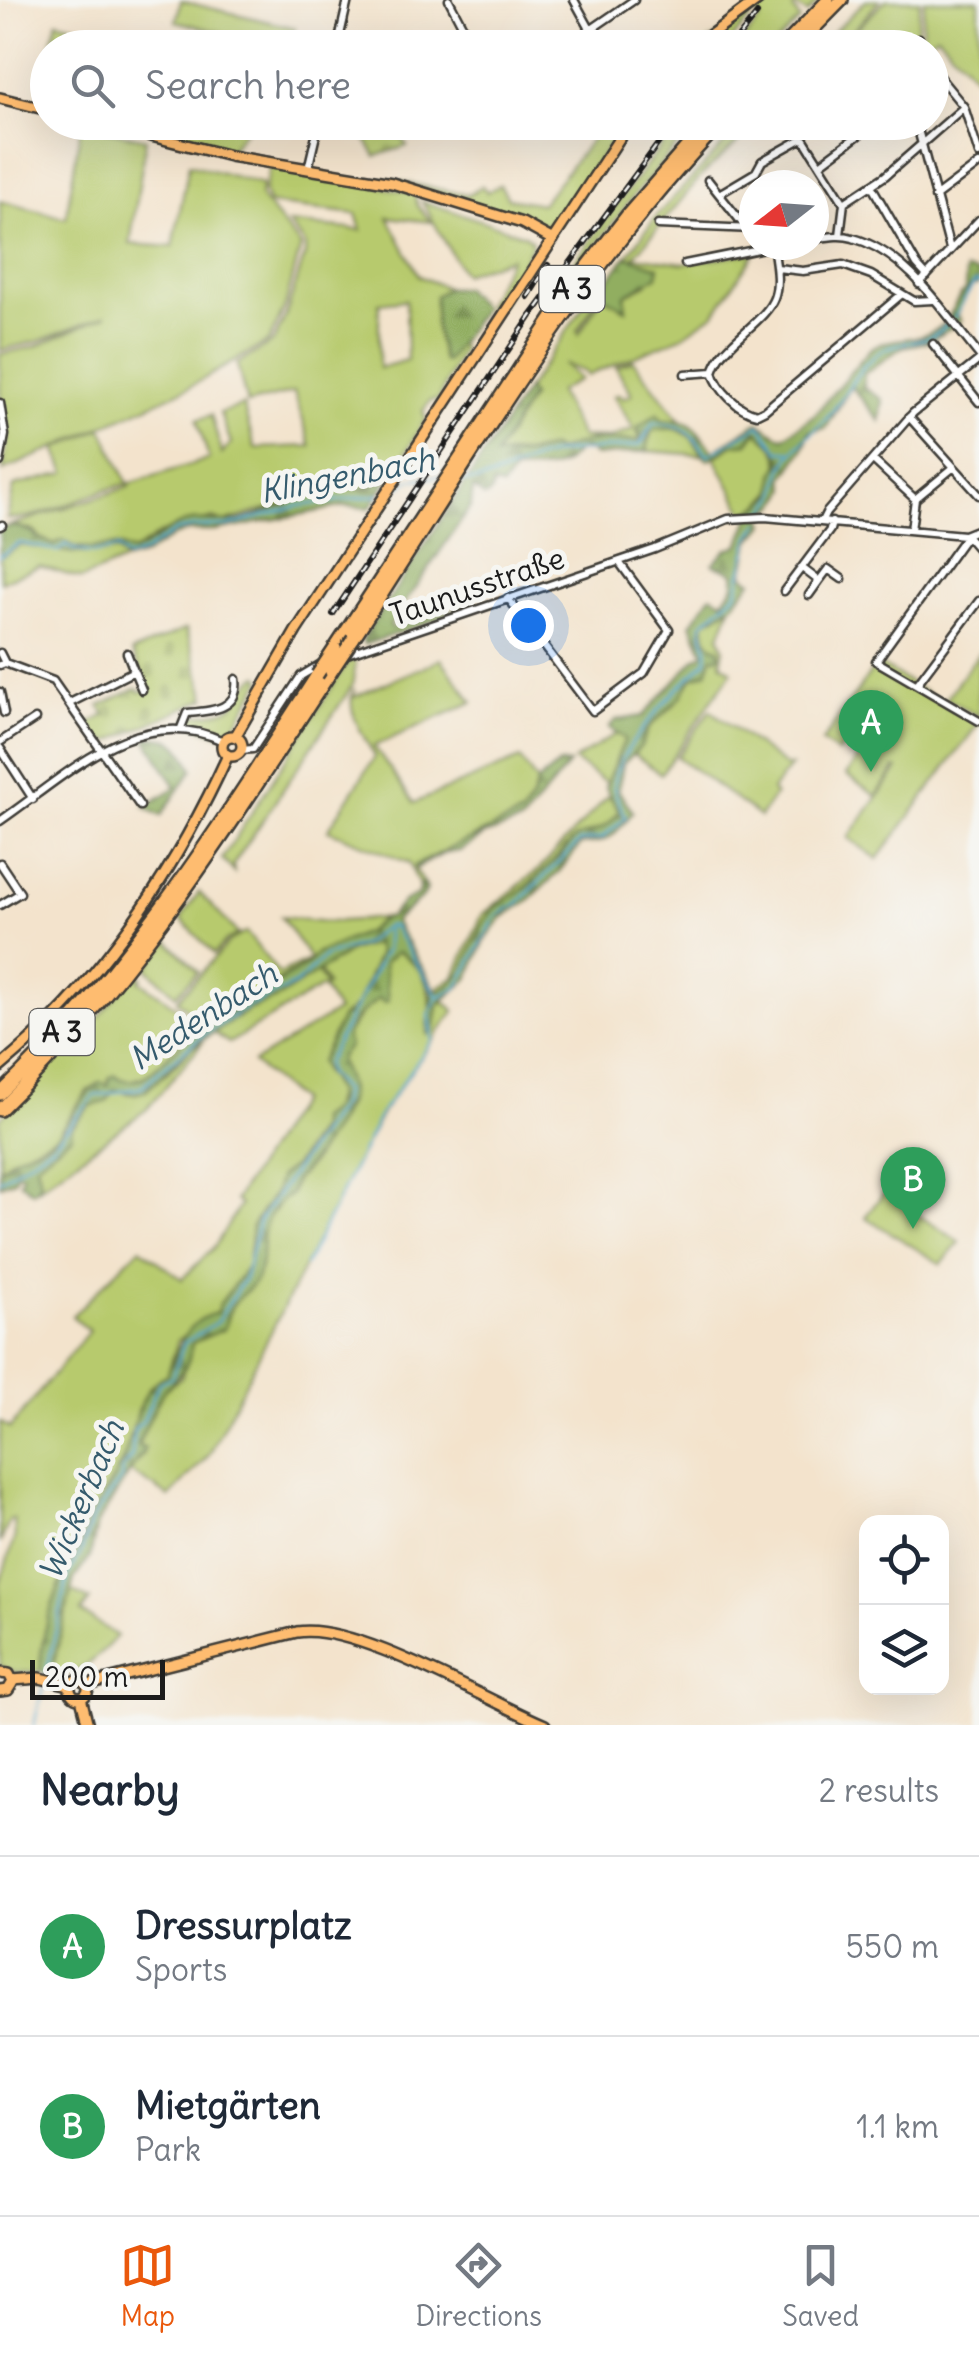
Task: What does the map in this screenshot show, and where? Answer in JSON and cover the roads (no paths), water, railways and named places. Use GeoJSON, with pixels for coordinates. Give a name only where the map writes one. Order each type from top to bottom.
{"type":"FeatureCollection","features":[{"type":"Feature","properties":{"kind":"highway"},"geometry":{"type":"LineString","coordinates":[[799,30],[828,0]]}},
{"type":"Feature","properties":{"kind":"highway"},"geometry":{"type":"LineString","coordinates":[[813,30],[842,0]]}},
{"type":"Feature","properties":{"kind":"highway","name":"A 3"},"geometry":{"type":"LineString","coordinates":[[0,1094],[127,964],[176,907],[353,639],[580,276],[692,140]]}},
{"type":"Feature","properties":{"kind":"highway","name":"A 3"},"geometry":{"type":"LineString","coordinates":[[0,1110],[72,1036],[127,964],[335,648],[599,267],[706,140]]}},
{"type":"Feature","properties":{"kind":"main road"},"geometry":{"type":"LineString","coordinates":[[717,30],[758,0]]}},
{"type":"Feature","properties":{"kind":"main road"},"geometry":{"type":"LineString","coordinates":[[0,98],[30,106]]}},
{"type":"Feature","properties":{"kind":"main road"},"geometry":{"type":"LineString","coordinates":[[167,140],[230,156],[419,190],[522,223],[553,240]]}},
{"type":"Feature","properties":{"kind":"main road"},"geometry":{"type":"LineString","coordinates":[[236,737],[241,750],[236,756],[228,756],[223,751],[224,741],[236,737],[269,674],[618,140]]}},
{"type":"Feature","properties":{"kind":"main road"},"geometry":{"type":"LineString","coordinates":[[0,1067],[64,1009],[106,958],[196,823],[228,756]]}},
{"type":"Feature","properties":{"kind":"main road"},"geometry":{"type":"LineString","coordinates":[[12,1680],[45,1679],[70,1685],[79,1679],[88,1685],[297,1632],[322,1631],[426,1668],[545,1725]]}},
{"type":"Feature","properties":{"kind":"main road"},"geometry":{"type":"LineString","coordinates":[[0,1673],[6,1673],[12,1680]]}},
{"type":"Feature","properties":{"kind":"main road"},"geometry":{"type":"LineString","coordinates":[[0,1691],[10,1688],[12,1680]]}},
{"type":"Feature","properties":{"kind":"main road"},"geometry":{"type":"LineString","coordinates":[[70,1685],[73,1696],[81,1698]]}},
{"type":"Feature","properties":{"kind":"main road"},"geometry":{"type":"LineString","coordinates":[[81,1698],[88,1685]]}},
{"type":"Feature","properties":{"kind":"main road"},"geometry":{"type":"LineString","coordinates":[[81,1698],[88,1725]]}},
{"type":"Feature","properties":{"kind":"street"},"geometry":{"type":"LineString","coordinates":[[341,30],[348,0]]}},
{"type":"Feature","properties":{"kind":"street"},"geometry":{"type":"LineString","coordinates":[[449,0],[465,30]]}},
{"type":"Feature","properties":{"kind":"street"},"geometry":{"type":"LineString","coordinates":[[574,0],[590,29],[634,0]]}},
{"type":"Feature","properties":{"kind":"street"},"geometry":{"type":"LineString","coordinates":[[949,89],[964,107],[979,154]]}},
{"type":"Feature","properties":{"kind":"street"},"geometry":{"type":"LineString","coordinates":[[949,120],[964,107]]}},
{"type":"Feature","properties":{"kind":"street"},"geometry":{"type":"LineString","coordinates":[[308,169],[315,140]]}},
{"type":"Feature","properties":{"kind":"street"},"geometry":{"type":"LineString","coordinates":[[720,194],[756,172],[762,161],[799,140]]}},
{"type":"Feature","properties":{"kind":"street"},"geometry":{"type":"LineString","coordinates":[[804,140],[844,203],[840,235]]}},
{"type":"Feature","properties":{"kind":"street"},"geometry":{"type":"LineString","coordinates":[[820,164],[852,140]]}},
{"type":"Feature","properties":{"kind":"street"},"geometry":{"type":"LineString","coordinates":[[920,140],[950,249]]}},
{"type":"Feature","properties":{"kind":"street"},"geometry":{"type":"LineString","coordinates":[[844,203],[926,140]]}},
{"type":"Feature","properties":{"kind":"street"},"geometry":{"type":"LineString","coordinates":[[934,197],[942,195],[979,164]]}},
{"type":"Feature","properties":{"kind":"street"},"geometry":{"type":"LineString","coordinates":[[708,180],[739,216]]}},
{"type":"Feature","properties":{"kind":"street"},"geometry":{"type":"LineString","coordinates":[[871,185],[927,276]]}},
{"type":"Feature","properties":{"kind":"street"},"geometry":{"type":"LineString","coordinates":[[919,284],[979,220]]}},
{"type":"Feature","properties":{"kind":"street"},"geometry":{"type":"LineString","coordinates":[[658,226],[739,229]]}},
{"type":"Feature","properties":{"kind":"street"},"geometry":{"type":"LineString","coordinates":[[784,592],[830,530],[826,513],[909,417],[979,358],[919,284],[883,251],[840,235],[829,236]]}},
{"type":"Feature","properties":{"kind":"street"},"geometry":{"type":"LineString","coordinates":[[685,264],[739,253]]}},
{"type":"Feature","properties":{"kind":"street"},"geometry":{"type":"LineString","coordinates":[[777,260],[774,302],[722,354],[713,372],[719,386],[741,408],[758,414],[902,294]]}},
{"type":"Feature","properties":{"kind":"street"},"geometry":{"type":"LineString","coordinates":[[777,268],[803,271],[844,265],[871,275],[920,303],[933,300]]}},
{"type":"Feature","properties":{"kind":"street"},"geometry":{"type":"LineString","coordinates":[[933,344],[979,402]]}},
{"type":"Feature","properties":{"kind":"street"},"geometry":{"type":"LineString","coordinates":[[685,374],[713,372]]}},
{"type":"Feature","properties":{"kind":"street"},"geometry":{"type":"LineString","coordinates":[[0,403],[5,435],[0,462]]}},
{"type":"Feature","properties":{"kind":"street"},"geometry":{"type":"LineString","coordinates":[[909,417],[979,496]]}},
{"type":"Feature","properties":{"kind":"street"},"geometry":{"type":"LineString","coordinates":[[873,460],[915,498]]}},
{"type":"Feature","properties":{"kind":"street"},"geometry":{"type":"LineString","coordinates":[[911,530],[915,498],[954,467]]}},
{"type":"Feature","properties":{"kind":"street","name":"Taunusstraße"},"geometry":{"type":"LineString","coordinates":[[241,750],[250,751],[256,746],[310,668],[619,562],[712,523],[762,517],[827,522]]}},
{"type":"Feature","properties":{"kind":"street"},"geometry":{"type":"LineString","coordinates":[[827,522],[967,535],[979,550]]}},
{"type":"Feature","properties":{"kind":"street"},"geometry":{"type":"LineString","coordinates":[[979,529],[967,535],[876,661],[979,721]]}},
{"type":"Feature","properties":{"kind":"street"},"geometry":{"type":"LineString","coordinates":[[508,598],[593,712],[644,673],[669,630],[619,562]]}},
{"type":"Feature","properties":{"kind":"street"},"geometry":{"type":"LineString","coordinates":[[802,568],[819,581]]}},
{"type":"Feature","properties":{"kind":"street"},"geometry":{"type":"LineString","coordinates":[[809,595],[828,569],[842,579]]}},
{"type":"Feature","properties":{"kind":"street"},"geometry":{"type":"LineString","coordinates":[[916,684],[979,600]]}},
{"type":"Feature","properties":{"kind":"street"},"geometry":{"type":"LineString","coordinates":[[0,652],[3,664],[53,680],[140,806]]}},
{"type":"Feature","properties":{"kind":"street"},"geometry":{"type":"LineString","coordinates":[[127,653],[142,690]]}},
{"type":"Feature","properties":{"kind":"street"},"geometry":{"type":"LineString","coordinates":[[70,703],[134,672]]}},
{"type":"Feature","properties":{"kind":"street"},"geometry":{"type":"LineString","coordinates":[[181,728],[187,713],[216,709],[233,701],[236,679]]}},
{"type":"Feature","properties":{"kind":"street"},"geometry":{"type":"LineString","coordinates":[[0,692],[4,713]]}},
{"type":"Feature","properties":{"kind":"street"},"geometry":{"type":"LineString","coordinates":[[33,798],[0,745],[35,719]]}},
{"type":"Feature","properties":{"kind":"street"},"geometry":{"type":"LineString","coordinates":[[0,821],[101,750],[147,732],[181,728],[224,741]]}},
{"type":"Feature","properties":{"kind":"street"},"geometry":{"type":"LineString","coordinates":[[0,863],[20,893],[0,905]]}},
{"type":"Feature","properties":{"kind":"waterway","name":"Wickerbach"},"geometry":{"type":"LineString","coordinates":[[954,318],[974,283],[979,282]]}},
{"type":"Feature","properties":{"kind":"waterway","name":"Wickerbach"},"geometry":{"type":"LineString","coordinates":[[763,514],[776,496],[788,459],[833,411],[866,363],[885,349],[934,335],[948,323]]}},
{"type":"Feature","properties":{"kind":"waterway","name":"Klingenbach"},"geometry":{"type":"LineString","coordinates":[[458,480],[483,480],[554,454],[640,445],[653,423],[686,431],[708,455],[760,425],[779,451],[791,452]]}},
{"type":"Feature","properties":{"kind":"waterway","name":"Klingenbach"},"geometry":{"type":"LineString","coordinates":[[393,491],[410,480],[441,476]]}},
{"type":"Feature","properties":{"kind":"waterway","name":"Klingenbach"},"geometry":{"type":"LineString","coordinates":[[0,556],[20,543],[58,551],[66,544],[90,552],[118,548],[127,558],[143,553],[175,531],[229,526],[298,506],[380,495]]}},
{"type":"Feature","properties":{"kind":"waterway","name":"Wickerbach"},"geometry":{"type":"LineString","coordinates":[[46,1675],[68,1576],[81,1553],[92,1519],[121,1479],[132,1455],[134,1430],[143,1421],[159,1383],[173,1376],[184,1343],[217,1322],[245,1277],[259,1221],[341,1104],[343,1091],[327,1073],[326,1063],[386,949],[387,926],[393,926],[438,997],[457,988],[496,916],[518,903],[579,842],[602,838],[626,817],[614,787],[616,773],[650,720],[706,661],[702,624],[737,592],[750,537],[760,522]]}},
{"type":"Feature","properties":{"kind":"waterway","name":"Medenbach"},"geometry":{"type":"LineString","coordinates":[[0,1180],[54,1144],[94,1096],[140,1088],[203,1035],[249,1006],[296,984],[325,956],[364,944],[384,928]]}},
{"type":"Feature","properties":{"kind":"waterway"},"geometry":{"type":"LineString","coordinates":[[305,1266],[382,1111],[433,1040],[429,1015],[437,999]]}},
{"type":"Feature","properties":{"kind":"waterway","name":"Wickerbach"},"geometry":{"type":"LineString","coordinates":[[34,1725],[44,1683]]}},
{"type":"Feature","properties":{"kind":"railway"},"geometry":{"type":"LineString","coordinates":[[744,30],[757,14]]}},
{"type":"Feature","properties":{"kind":"railway"},"geometry":{"type":"LineString","coordinates":[[333,614],[531,316],[661,140]]}},
{"type":"Feature","properties":{"kind":"railway"},"geometry":{"type":"LineString","coordinates":[[528,297],[548,265]]}},
{"type":"Feature","properties":{"kind":"place","name":"Dressurplatz"},"geometry":{"type":"Point","coordinates":[871,772]}},
{"type":"Feature","properties":{"kind":"place","name":"Mietgärten"},"geometry":{"type":"Point","coordinates":[913,1229]}}]}
